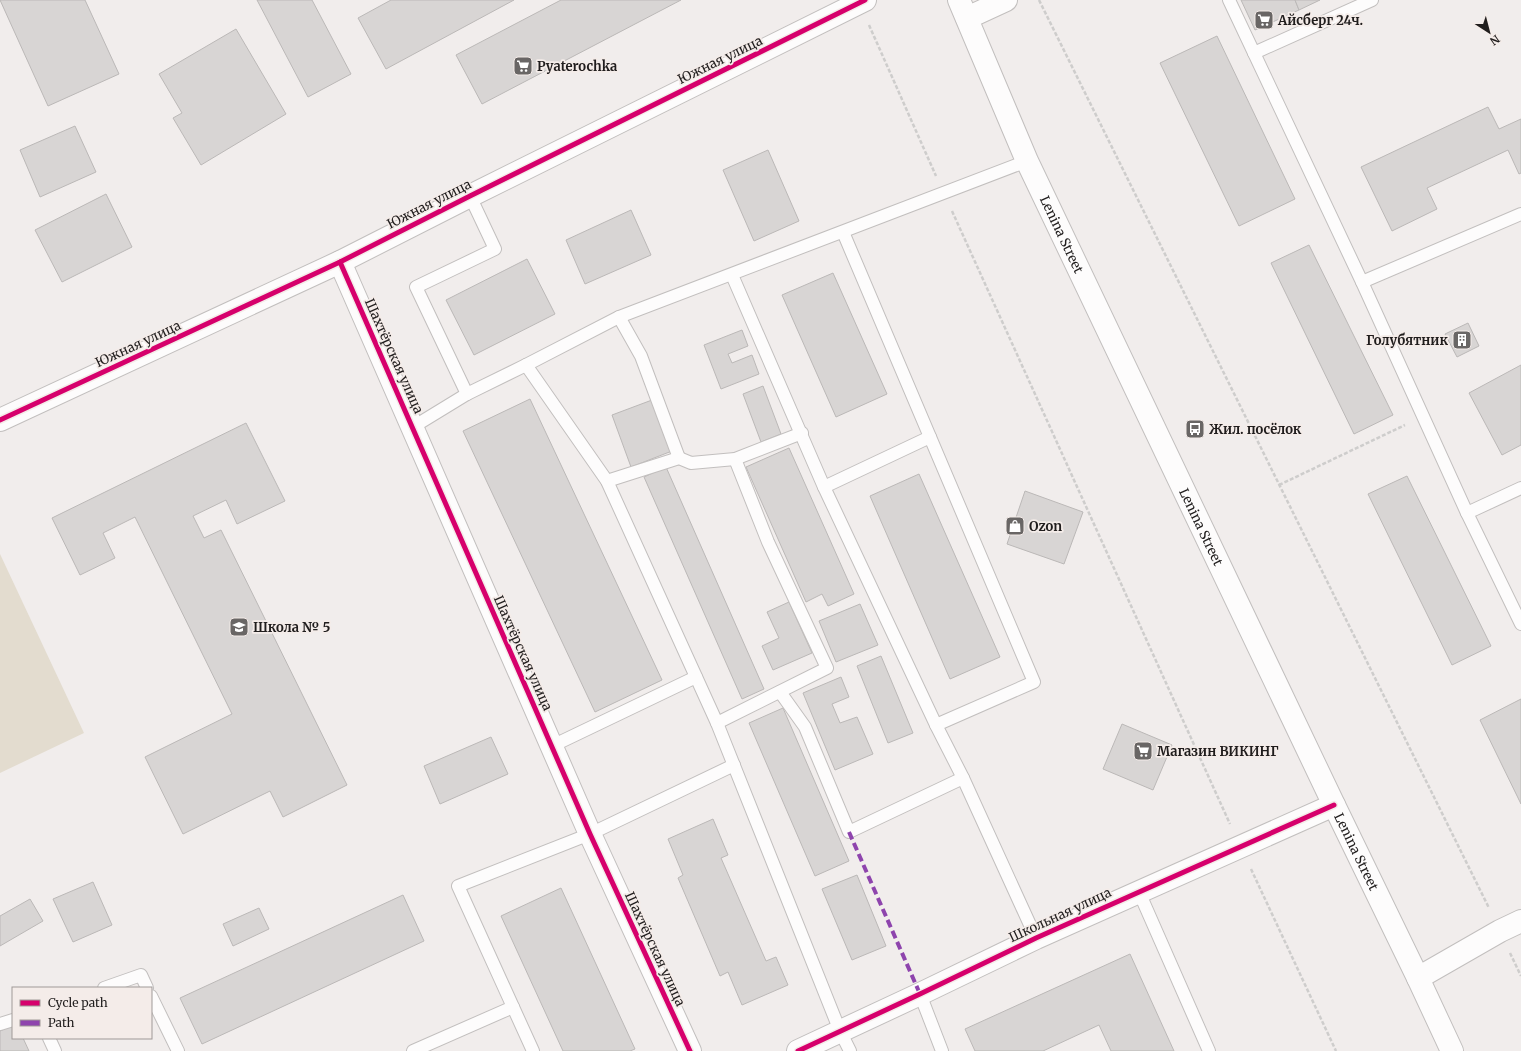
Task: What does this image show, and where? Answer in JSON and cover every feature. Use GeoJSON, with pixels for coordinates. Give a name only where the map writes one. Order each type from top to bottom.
{"type":"FeatureCollection","features":[{"type":"Feature","properties":{"kind":"street"},"geometry":{"type":"LineString","coordinates":[[963,9],[1006,0]]}},
{"type":"Feature","properties":{"kind":"street","name":"Южная улица"},"geometry":{"type":"LineString","coordinates":[[0,420],[340,262],[862,2]]}},
{"type":"Feature","properties":{"kind":"street","name":"Lenina Street"},"geometry":{"type":"LineString","coordinates":[[963,9],[1027,161],[1452,1051]]}},
{"type":"Feature","properties":{"kind":"street","name":"Шахтёрская улица"},"geometry":{"type":"LineString","coordinates":[[340,262],[590,834],[690,1051]]}},
{"type":"Feature","properties":{"kind":"street","name":"Школьная улица"},"geometry":{"type":"LineString","coordinates":[[798,1051],[1036,938],[1334,805]]}},
{"type":"Feature","properties":{"kind":"street"},"geometry":{"type":"LineString","coordinates":[[1418,978],[1500,931],[1521,921]]}},
{"type":"Feature","properties":{"kind":"lane"},"geometry":{"type":"LineString","coordinates":[[1229,0],[1362,282],[1467,513],[1521,624]]}},
{"type":"Feature","properties":{"kind":"lane"},"geometry":{"type":"LineString","coordinates":[[1254,53],[1372,0]]}},
{"type":"Feature","properties":{"kind":"lane"},"geometry":{"type":"LineString","coordinates":[[413,427],[467,394],[619,317],[1027,161]]}},
{"type":"Feature","properties":{"kind":"lane"},"geometry":{"type":"LineString","coordinates":[[467,394],[416,287],[495,249],[470,196]]}},
{"type":"Feature","properties":{"kind":"lane"},"geometry":{"type":"LineString","coordinates":[[1362,282],[1521,214]]}},
{"type":"Feature","properties":{"kind":"lane"},"geometry":{"type":"LineString","coordinates":[[843,232],[1034,682],[936,725]]}},
{"type":"Feature","properties":{"kind":"lane"},"geometry":{"type":"LineString","coordinates":[[732,275],[824,486],[936,725],[963,778],[1036,938]]}},
{"type":"Feature","properties":{"kind":"lane"},"geometry":{"type":"LineString","coordinates":[[619,317],[641,356],[679,458]]}},
{"type":"Feature","properties":{"kind":"lane"},"geometry":{"type":"LineString","coordinates":[[526,365],[607,481],[717,723],[840,1031],[850,1051]]}},
{"type":"Feature","properties":{"kind":"lane"},"geometry":{"type":"LineString","coordinates":[[607,481],[679,458],[691,463],[735,460],[802,433]]}},
{"type":"Feature","properties":{"kind":"lane"},"geometry":{"type":"LineString","coordinates":[[824,486],[930,437]]}},
{"type":"Feature","properties":{"kind":"lane"},"geometry":{"type":"LineString","coordinates":[[717,723],[827,668],[768,542],[735,460]]}},
{"type":"Feature","properties":{"kind":"lane"},"geometry":{"type":"LineString","coordinates":[[1467,513],[1521,488]]}},
{"type":"Feature","properties":{"kind":"lane"},"geometry":{"type":"LineString","coordinates":[[552,746],[696,677]]}},
{"type":"Feature","properties":{"kind":"lane"},"geometry":{"type":"LineString","coordinates":[[780,692],[805,727],[849,832],[963,778]]}},
{"type":"Feature","properties":{"kind":"lane"},"geometry":{"type":"LineString","coordinates":[[533,1051],[458,886],[590,834],[734,765]]}},
{"type":"Feature","properties":{"kind":"lane"},"geometry":{"type":"LineString","coordinates":[[1138,892],[1209,1051]]}},
{"type":"Feature","properties":{"kind":"lane"},"geometry":{"type":"LineString","coordinates":[[107,987],[141,975],[147,987]]}},
{"type":"Feature","properties":{"kind":"lane"},"geometry":{"type":"LineString","coordinates":[[920,994],[942,1051]]}},
{"type":"Feature","properties":{"kind":"lane"},"geometry":{"type":"LineString","coordinates":[[152,998],[178,1051]]}},
{"type":"Feature","properties":{"kind":"lane"},"geometry":{"type":"LineString","coordinates":[[413,1051],[512,1007]]}},
{"type":"Feature","properties":{"kind":"lane"},"geometry":{"type":"LineString","coordinates":[[0,1024],[12,1020]]}},
{"type":"Feature","properties":{"kind":"lane"},"geometry":{"type":"LineString","coordinates":[[49,1039],[55,1051]]}},
{"type":"Feature","properties":{"kind":"path"},"geometry":{"type":"LineString","coordinates":[[1039,0],[1521,976]]}},
{"type":"Feature","properties":{"kind":"path"},"geometry":{"type":"LineString","coordinates":[[862,2],[944,193],[1240,846],[1336,1051]]}},
{"type":"Feature","properties":{"kind":"path"},"geometry":{"type":"LineString","coordinates":[[1279,485],[1423,417]]}},
{"type":"Feature","properties":{"kind":"shaded area"},"geometry":{"type":"Polygon","coordinates":[[[0,554],[84,733],[0,773],[0,554]]]}},
{"type":"Feature","properties":{"kind":"building"},"geometry":{"type":"Polygon","coordinates":[[[0,0],[85,0],[119,74],[48,106],[0,0]]]}},
{"type":"Feature","properties":{"kind":"building"},"geometry":{"type":"Polygon","coordinates":[[[257,0],[312,0],[351,74],[308,97],[257,0]]]}},
{"type":"Feature","properties":{"kind":"building"},"geometry":{"type":"Polygon","coordinates":[[[391,0],[514,0],[386,69],[358,18],[391,0]]]}},
{"type":"Feature","properties":{"kind":"building"},"geometry":{"type":"Polygon","coordinates":[[[561,0],[681,0],[482,104],[456,55],[561,0]]]}},
{"type":"Feature","properties":{"kind":"building","name":"Айсберг 24ч."},"geometry":{"type":"Polygon","coordinates":[[[1241,0],[1295,0],[1299,10],[1255,30],[1241,0]]]}},
{"type":"Feature","properties":{"kind":"building"},"geometry":{"type":"Polygon","coordinates":[[[1295,0],[1320,0],[1299,10],[1295,0]]]}},
{"type":"Feature","properties":{"kind":"building"},"geometry":{"type":"Polygon","coordinates":[[[236,29],[286,114],[201,165],[173,118],[182,113],[159,74],[236,29]]]}},
{"type":"Feature","properties":{"kind":"building"},"geometry":{"type":"Polygon","coordinates":[[[1217,36],[1295,199],[1239,226],[1160,63],[1217,36]]]}},
{"type":"Feature","properties":{"kind":"building"},"geometry":{"type":"Polygon","coordinates":[[[1488,107],[1499,129],[1521,119],[1521,173],[1519,174],[1508,150],[1427,188],[1437,209],[1392,231],[1361,167],[1488,107]]]}},
{"type":"Feature","properties":{"kind":"building"},"geometry":{"type":"Polygon","coordinates":[[[75,126],[96,172],[40,197],[20,150],[75,126]]]}},
{"type":"Feature","properties":{"kind":"building"},"geometry":{"type":"Polygon","coordinates":[[[768,150],[799,221],[754,241],[723,170],[768,150]]]}},
{"type":"Feature","properties":{"kind":"building"},"geometry":{"type":"Polygon","coordinates":[[[106,194],[132,247],[62,282],[35,230],[106,194]]]}},
{"type":"Feature","properties":{"kind":"building"},"geometry":{"type":"Polygon","coordinates":[[[631,210],[651,255],[585,284],[566,240],[631,210]]]}},
{"type":"Feature","properties":{"kind":"building"},"geometry":{"type":"Polygon","coordinates":[[[1309,245],[1393,415],[1354,434],[1271,263],[1309,245]]]}},
{"type":"Feature","properties":{"kind":"building"},"geometry":{"type":"Polygon","coordinates":[[[527,259],[555,314],[474,355],[446,300],[527,259]]]}},
{"type":"Feature","properties":{"kind":"building"},"geometry":{"type":"Polygon","coordinates":[[[833,273],[887,394],[836,417],[782,295],[833,273]]]}},
{"type":"Feature","properties":{"kind":"building","name":"Голубятник"},"geometry":{"type":"Polygon","coordinates":[[[1468,323],[1479,346],[1457,357],[1445,334],[1468,323]]]}},
{"type":"Feature","properties":{"kind":"building"},"geometry":{"type":"Polygon","coordinates":[[[742,330],[748,346],[728,354],[732,363],[752,355],[759,374],[721,389],[704,345],[742,330]]]}},
{"type":"Feature","properties":{"kind":"building"},"geometry":{"type":"Polygon","coordinates":[[[1521,365],[1521,445],[1502,455],[1469,393],[1521,365]]]}},
{"type":"Feature","properties":{"kind":"building"},"geometry":{"type":"Polygon","coordinates":[[[763,386],[781,434],[761,442],[743,394],[763,386]]]}},
{"type":"Feature","properties":{"kind":"building"},"geometry":{"type":"Polygon","coordinates":[[[530,399],[662,680],[595,712],[463,431],[530,399]]]}},
{"type":"Feature","properties":{"kind":"building"},"geometry":{"type":"Polygon","coordinates":[[[652,400],[672,451],[631,467],[612,415],[652,400]]]}},
{"type":"Feature","properties":{"kind":"building"},"geometry":{"type":"Polygon","coordinates":[[[246,423],[285,501],[237,524],[226,500],[193,516],[204,538],[221,530],[347,785],[283,817],[270,791],[183,834],[145,757],[232,714],[135,517],[103,533],[115,558],[80,575],[52,518],[246,423]]]}},
{"type":"Feature","properties":{"kind":"building"},"geometry":{"type":"Polygon","coordinates":[[[789,448],[854,594],[828,606],[822,594],[806,602],[746,467],[789,448]]]}},
{"type":"Feature","properties":{"kind":"building"},"geometry":{"type":"Polygon","coordinates":[[[666,467],[764,689],[742,699],[644,477],[666,467]]]}},
{"type":"Feature","properties":{"kind":"building"},"geometry":{"type":"Polygon","coordinates":[[[919,474],[1000,657],[950,679],[870,496],[919,474]]]}},
{"type":"Feature","properties":{"kind":"building"},"geometry":{"type":"Polygon","coordinates":[[[1407,476],[1491,646],[1452,665],[1368,494],[1407,476]]]}},
{"type":"Feature","properties":{"kind":"building"},"geometry":{"type":"Polygon","coordinates":[[[1025,491],[1083,512],[1064,564],[1007,544],[1025,491]]]}},
{"type":"Feature","properties":{"kind":"building"},"geometry":{"type":"Polygon","coordinates":[[[789,602],[812,653],[773,670],[762,646],[779,638],[767,612],[789,602]]]}},
{"type":"Feature","properties":{"kind":"building"},"geometry":{"type":"Polygon","coordinates":[[[860,604],[878,645],[836,662],[819,621],[860,604]]]}},
{"type":"Feature","properties":{"kind":"building"},"geometry":{"type":"Polygon","coordinates":[[[881,656],[913,733],[888,743],[857,666],[881,656]]]}},
{"type":"Feature","properties":{"kind":"building"},"geometry":{"type":"Polygon","coordinates":[[[841,677],[849,697],[832,704],[840,723],[857,717],[873,754],[835,770],[803,693],[841,677]]]}},
{"type":"Feature","properties":{"kind":"building"},"geometry":{"type":"Polygon","coordinates":[[[1521,699],[1521,804],[1480,720],[1521,699]]]}},
{"type":"Feature","properties":{"kind":"building"},"geometry":{"type":"Polygon","coordinates":[[[783,708],[849,861],[815,876],[749,723],[783,708]]]}},
{"type":"Feature","properties":{"kind":"building"},"geometry":{"type":"Polygon","coordinates":[[[1122,724],[1172,745],[1153,790],[1103,769],[1122,724]]]}},
{"type":"Feature","properties":{"kind":"building"},"geometry":{"type":"Polygon","coordinates":[[[491,737],[508,774],[440,804],[424,766],[491,737]]]}},
{"type":"Feature","properties":{"kind":"building"},"geometry":{"type":"Polygon","coordinates":[[[713,819],[728,855],[721,858],[766,961],[776,957],[788,985],[742,1005],[728,972],[720,976],[678,878],[683,875],[668,839],[713,819]]]}},
{"type":"Feature","properties":{"kind":"building"},"geometry":{"type":"Polygon","coordinates":[[[857,875],[886,946],[852,960],[822,889],[857,875]]]}},
{"type":"Feature","properties":{"kind":"building"},"geometry":{"type":"Polygon","coordinates":[[[93,882],[112,925],[73,942],[53,899],[93,882]]]}},
{"type":"Feature","properties":{"kind":"building"},"geometry":{"type":"Polygon","coordinates":[[[561,888],[635,1049],[630,1051],[563,1051],[501,916],[561,888]]]}},
{"type":"Feature","properties":{"kind":"building"},"geometry":{"type":"Polygon","coordinates":[[[403,895],[424,941],[202,1044],[180,998],[403,895]]]}},
{"type":"Feature","properties":{"kind":"building"},"geometry":{"type":"Polygon","coordinates":[[[30,899],[43,921],[0,946],[0,916],[30,899]]]}},
{"type":"Feature","properties":{"kind":"building"},"geometry":{"type":"Polygon","coordinates":[[[259,908],[269,929],[233,946],[223,924],[259,908]]]}},
{"type":"Feature","properties":{"kind":"building"},"geometry":{"type":"Polygon","coordinates":[[[1130,954],[1174,1051],[1111,1051],[1099,1025],[1043,1051],[975,1051],[965,1029],[1130,954]]]}},
{"type":"Feature","properties":{"kind":"building"},"geometry":{"type":"Polygon","coordinates":[[[12,1025],[12,1039],[23,1039],[29,1051],[0,1051],[0,1031],[12,1025]]]}},
{"type":"Feature","properties":{"kind":"marked path"},"geometry":{"type":"LineString","coordinates":[[849,832],[920,994]]}},
{"type":"Feature","properties":{"kind":"cycle path"},"geometry":{"type":"LineString","coordinates":[[0,420],[340,262],[865,0]]}},
{"type":"Feature","properties":{"kind":"cycle path"},"geometry":{"type":"LineString","coordinates":[[340,262],[590,834],[690,1051]]}},
{"type":"Feature","properties":{"kind":"cycle path"},"geometry":{"type":"LineString","coordinates":[[798,1051],[1036,938],[1334,805]]}},
{"type":"Feature","properties":{"kind":"place","name":"Айсберг 24ч."},"geometry":{"type":"Point","coordinates":[1264,20]}},
{"type":"Feature","properties":{"kind":"place","name":"Pyaterochka"},"geometry":{"type":"Point","coordinates":[523,66]}},
{"type":"Feature","properties":{"kind":"place","name":"Голубятник"},"geometry":{"type":"Point","coordinates":[1462,340]}},
{"type":"Feature","properties":{"kind":"place","name":"Жил. посёлок"},"geometry":{"type":"Point","coordinates":[1195,429]}},
{"type":"Feature","properties":{"kind":"place","name":"Ozon"},"geometry":{"type":"Point","coordinates":[1015,526]}},
{"type":"Feature","properties":{"kind":"place","name":"Школа № 5"},"geometry":{"type":"Point","coordinates":[239,627]}},
{"type":"Feature","properties":{"kind":"place","name":"Магазин ВИКИНГ"},"geometry":{"type":"Point","coordinates":[1143,751]}}]}
